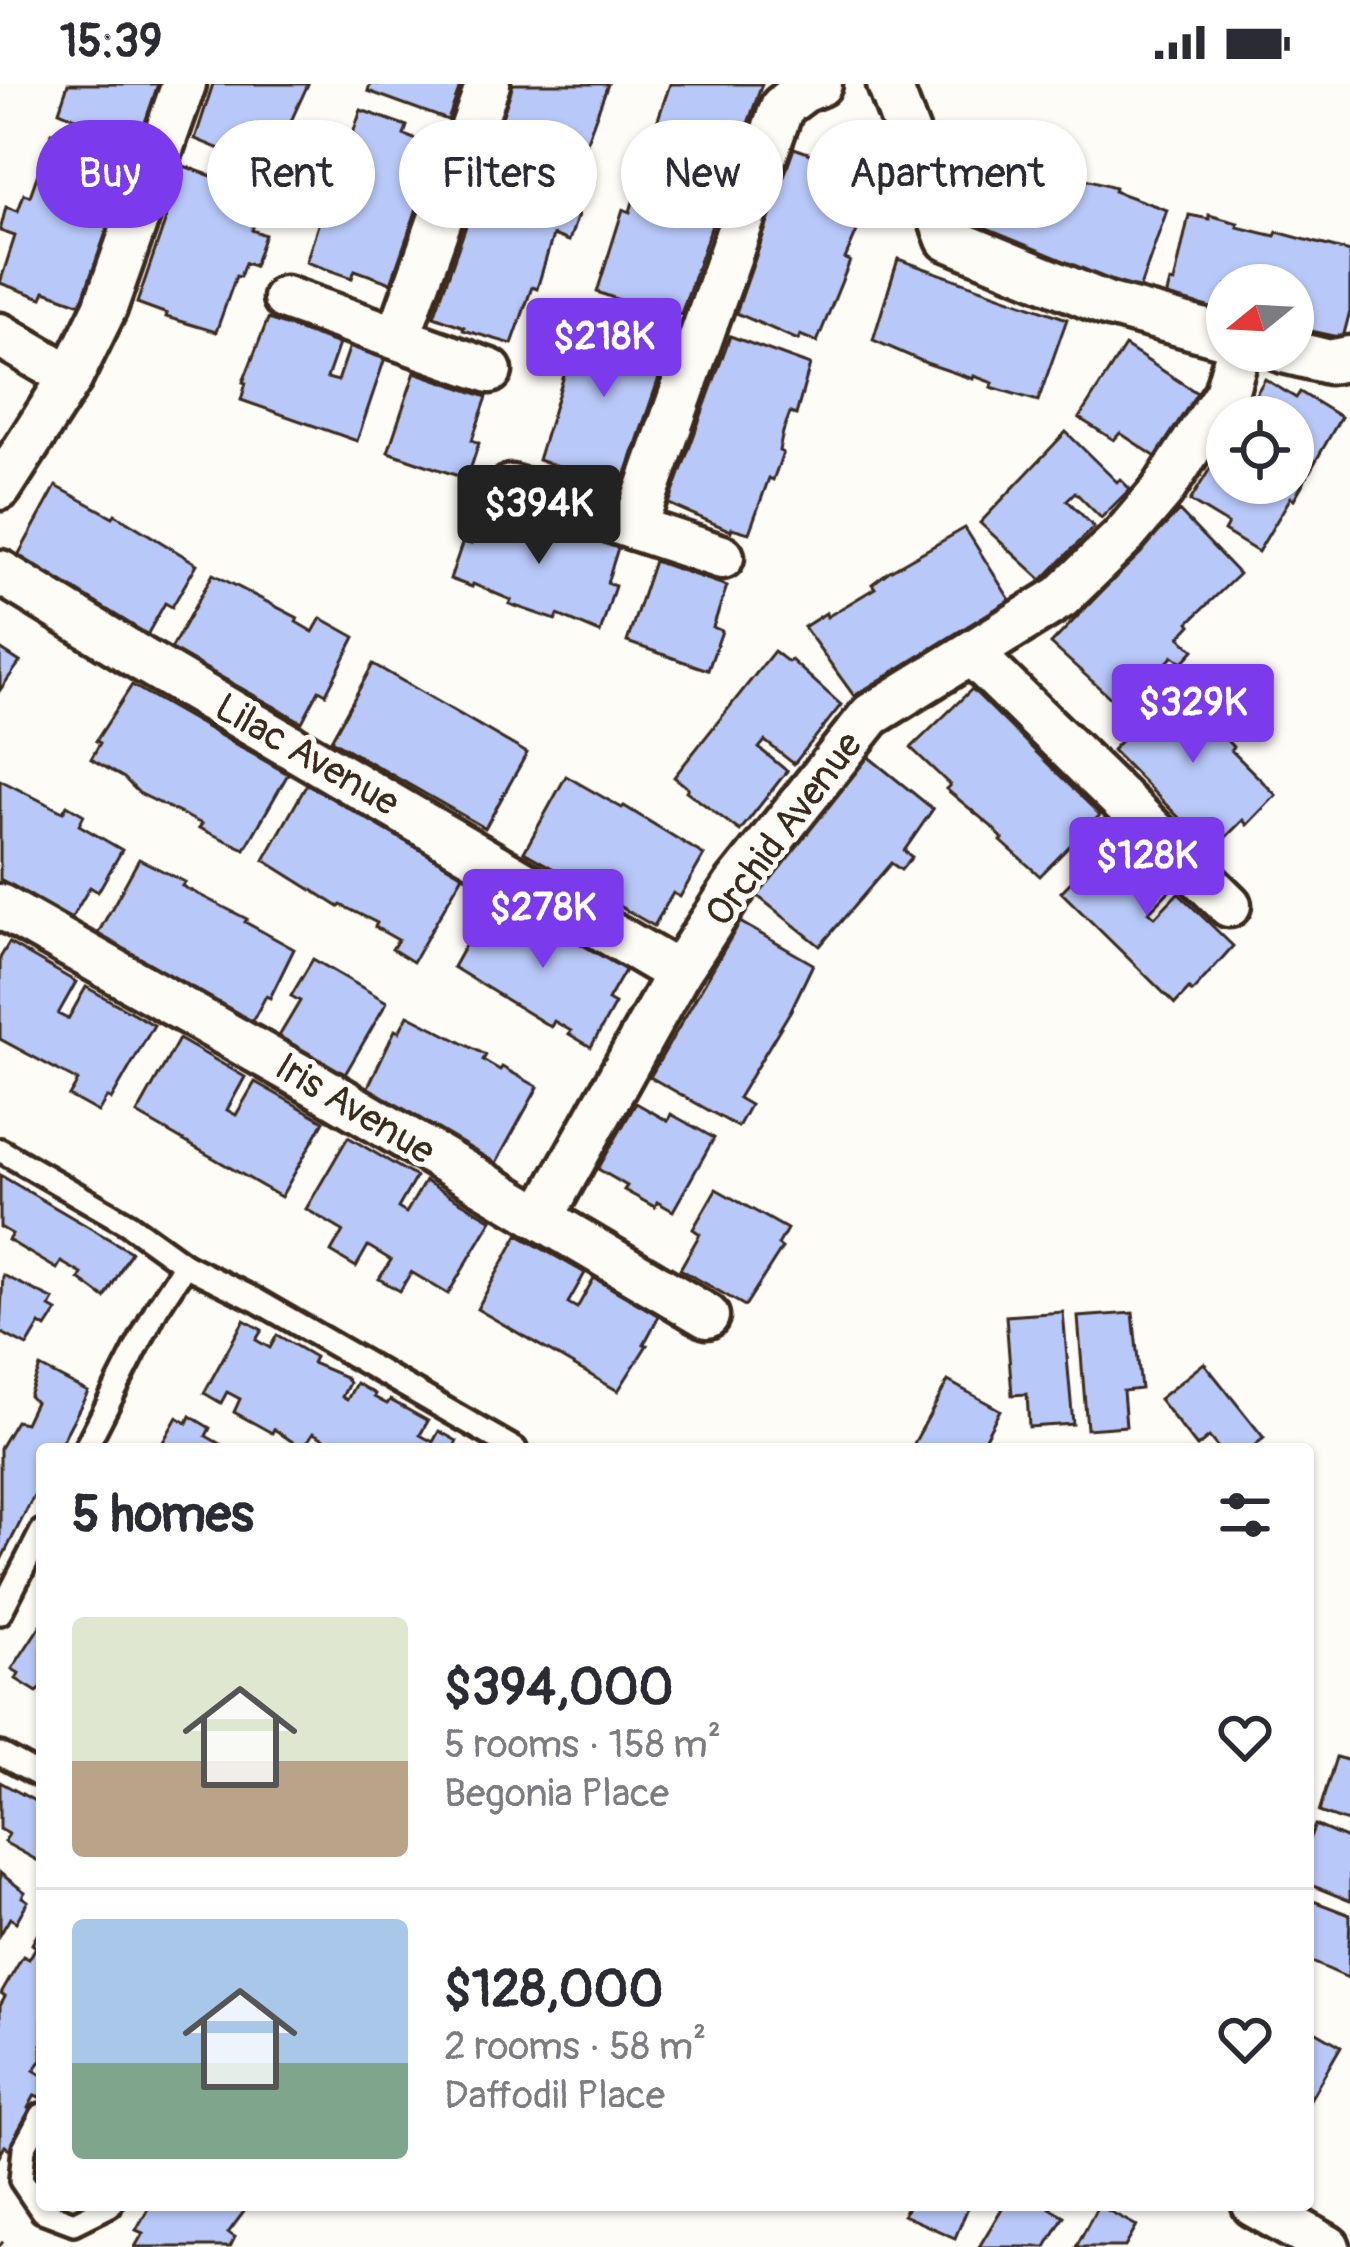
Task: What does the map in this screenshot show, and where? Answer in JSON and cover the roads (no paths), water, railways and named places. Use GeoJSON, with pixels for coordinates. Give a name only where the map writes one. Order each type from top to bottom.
{"type":"FeatureCollection","features":[{"type":"Feature","properties":{"kind":"street"},"geometry":{"type":"LineString","coordinates":[[0,488],[70,377],[105,308],[184,84]]}},
{"type":"Feature","properties":{"kind":"street"},"geometry":{"type":"LineString","coordinates":[[398,338],[488,84]]}},
{"type":"Feature","properties":{"kind":"street"},"geometry":{"type":"LineString","coordinates":[[634,528],[782,107],[820,84]]}},
{"type":"Feature","properties":{"kind":"street"},"geometry":{"type":"LineString","coordinates":[[889,84],[948,239],[1106,304],[1206,331]]}},
{"type":"Feature","properties":{"kind":"street"},"geometry":{"type":"LineString","coordinates":[[286,298],[490,371]]}},
{"type":"Feature","properties":{"kind":"street"},"geometry":{"type":"LineString","coordinates":[[0,335],[70,377]]}},
{"type":"Feature","properties":{"kind":"street"},"geometry":{"type":"LineString","coordinates":[[1314,358],[1329,362],[1350,358]]}},
{"type":"Feature","properties":{"kind":"street","name":"Orchid Avenue"},"geometry":{"type":"LineString","coordinates":[[542,1217],[678,973],[735,886],[871,715],[1061,597],[1162,491],[1226,393],[1232,372]]}},
{"type":"Feature","properties":{"kind":"street"},"geometry":{"type":"LineString","coordinates":[[511,487],[722,557]]}},
{"type":"Feature","properties":{"kind":"street","name":"Lilac Avenue"},"geometry":{"type":"LineString","coordinates":[[0,572],[678,973]]}},
{"type":"Feature","properties":{"kind":"street"},"geometry":{"type":"LineString","coordinates":[[973,655],[1229,905]]}},
{"type":"Feature","properties":{"kind":"street","name":"Iris Avenue"},"geometry":{"type":"LineString","coordinates":[[0,905],[707,1316]]}},
{"type":"Feature","properties":{"kind":"street"},"geometry":{"type":"LineString","coordinates":[[1265,2211],[1331,2247],[1350,2218]]}},
{"type":"Feature","properties":{"kind":"lane"},"geometry":{"type":"LineString","coordinates":[[0,1150],[128,1224],[185,1265],[256,1300],[505,1443]]}},
{"type":"Feature","properties":{"kind":"lane"},"geometry":{"type":"LineString","coordinates":[[88,1443],[157,1308],[185,1265]]}},
{"type":"Feature","properties":{"kind":"lane"},"geometry":{"type":"LineString","coordinates":[[0,1612],[36,1543]]}},
{"type":"Feature","properties":{"kind":"lane"},"geometry":{"type":"LineString","coordinates":[[0,1754],[36,1774]]}},
{"type":"Feature","properties":{"kind":"lane"},"geometry":{"type":"LineString","coordinates":[[36,2126],[24,2148],[21,2180],[36,2201]]}},
{"type":"Feature","properties":{"kind":"lane"},"geometry":{"type":"LineString","coordinates":[[44,2211],[74,2223],[98,2211]]}}]}
